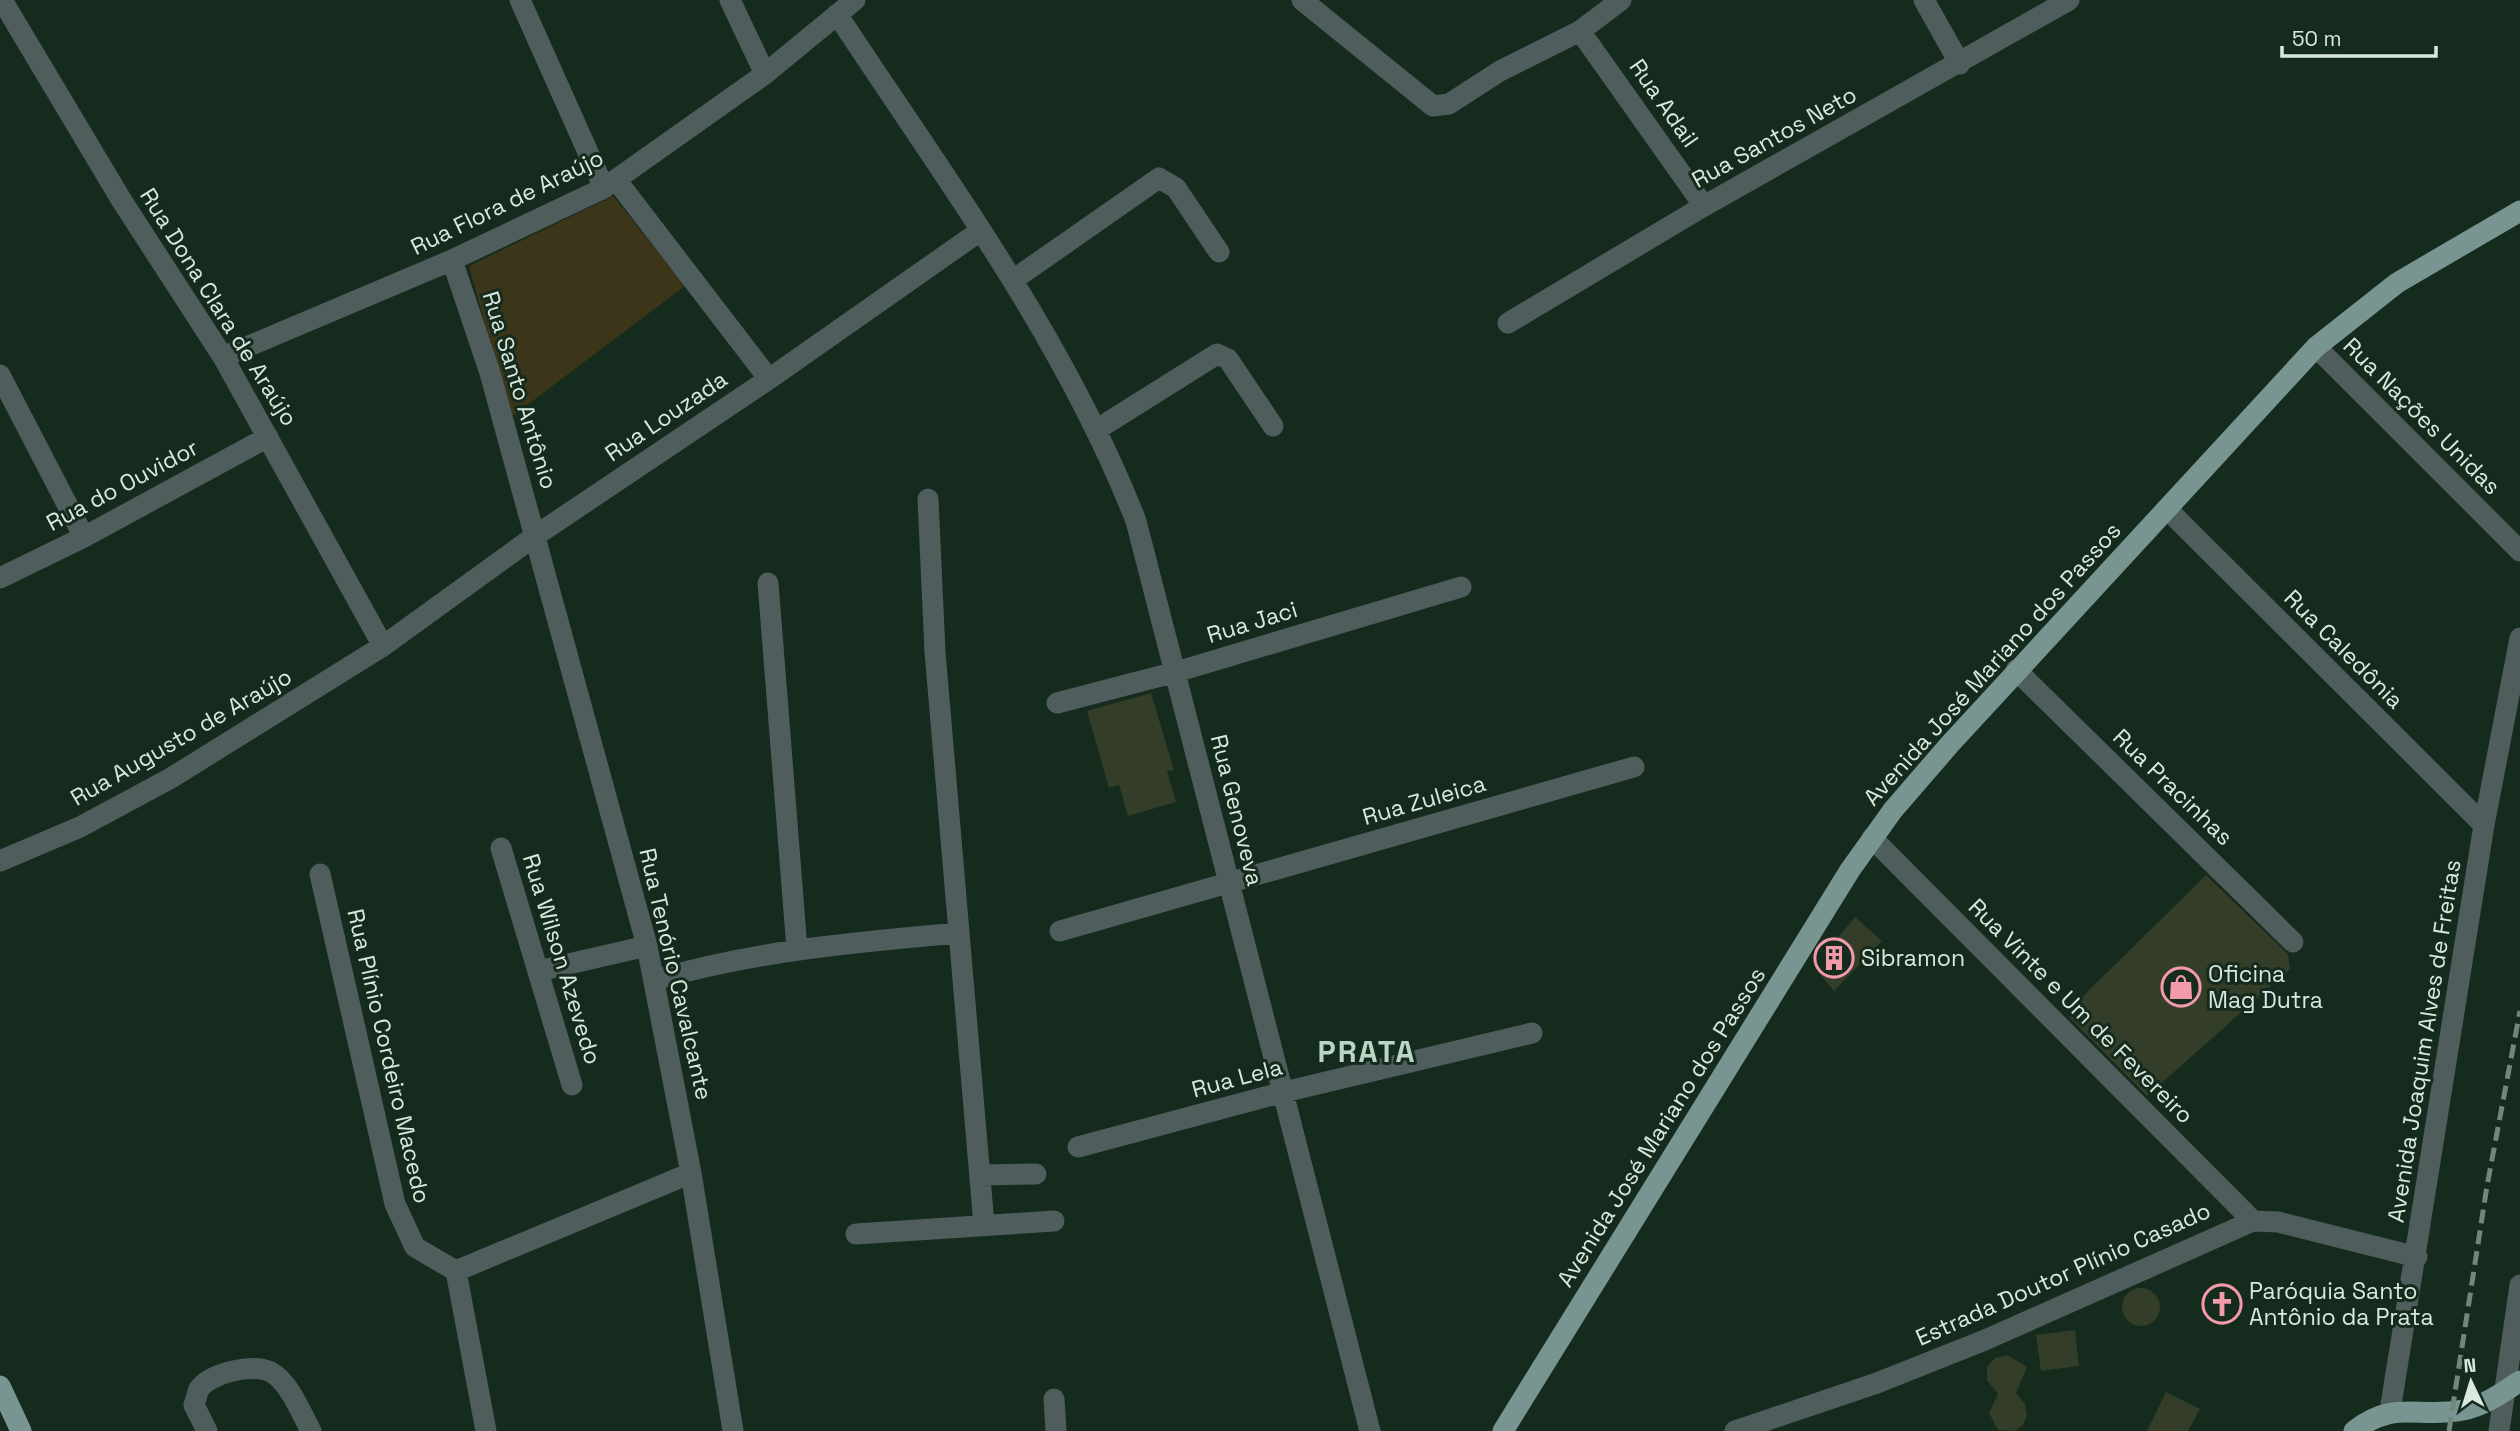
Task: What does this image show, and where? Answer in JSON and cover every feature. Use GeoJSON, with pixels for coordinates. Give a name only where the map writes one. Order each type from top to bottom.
{"type":"FeatureCollection","features":[{"type":"Feature","properties":{"kind":"main road","name":"Avenida José Mariano dos Passos"},"geometry":{"type":"LineString","coordinates":[[1503,1431],[1872,838],[1893,810],[2016,670],[2316,347],[2397,283],[2520,211]]}},
{"type":"Feature","properties":{"kind":"main road"},"geometry":{"type":"LineString","coordinates":[[0,1386],[21,1431]]}},
{"type":"Feature","properties":{"kind":"main road"},"geometry":{"type":"LineString","coordinates":[[2354,1431],[2390,1411],[2453,1412],[2482,1405],[2511,1386]]}},
{"type":"Feature","properties":{"kind":"street"},"geometry":{"type":"LineString","coordinates":[[520,0],[610,184],[769,379]]}},
{"type":"Feature","properties":{"kind":"street"},"geometry":{"type":"LineString","coordinates":[[730,0],[765,74]]}},
{"type":"Feature","properties":{"kind":"street","name":"Rua Flora de Araújo"},"geometry":{"type":"LineString","coordinates":[[223,357],[452,260],[610,184],[765,74],[855,0]]}},
{"type":"Feature","properties":{"kind":"street"},"geometry":{"type":"LineString","coordinates":[[1302,0],[1433,106],[1449,104],[1500,71],[1580,31],[1609,3]]}},
{"type":"Feature","properties":{"kind":"street"},"geometry":{"type":"LineString","coordinates":[[1924,0],[1960,64]]}},
{"type":"Feature","properties":{"kind":"street","name":"Rua Santos Neto"},"geometry":{"type":"LineString","coordinates":[[1508,324],[1704,206],[1960,64],[2069,0]]}},
{"type":"Feature","properties":{"kind":"street","name":"Rua Dona Clara de Araújo"},"geometry":{"type":"LineString","coordinates":[[4,1],[122,201],[223,357],[383,646]]}},
{"type":"Feature","properties":{"kind":"street","name":"Rua Genoveva"},"geometry":{"type":"LineString","coordinates":[[837,14],[1013,279],[1096,430],[1136,520],[1227,884],[1284,1092],[1370,1431]]}},
{"type":"Feature","properties":{"kind":"street","name":"Rua Adail"},"geometry":{"type":"LineString","coordinates":[[1580,31],[1704,206]]}},
{"type":"Feature","properties":{"kind":"street"},"geometry":{"type":"LineString","coordinates":[[1013,279],[1140,188],[1159,178],[1176,188],[1219,252]]}},
{"type":"Feature","properties":{"kind":"street","name":"Rua Louzada"},"geometry":{"type":"LineString","coordinates":[[383,646],[535,536],[769,379],[980,231]]}},
{"type":"Feature","properties":{"kind":"street","name":"Rua Santo Antônio"},"geometry":{"type":"LineString","coordinates":[[452,260],[490,373],[535,536]]}},
{"type":"Feature","properties":{"kind":"street","name":"Rua Nações Unidas"},"geometry":{"type":"LineString","coordinates":[[2316,347],[2520,551]]}},
{"type":"Feature","properties":{"kind":"street"},"geometry":{"type":"LineString","coordinates":[[1096,430],[1217,354],[1228,359],[1273,426]]}},
{"type":"Feature","properties":{"kind":"street"},"geometry":{"type":"LineString","coordinates":[[0,375],[84,537]]}},
{"type":"Feature","properties":{"kind":"street","name":"Rua do Ouvidor"},"geometry":{"type":"LineString","coordinates":[[0,578],[84,537],[268,437]]}},
{"type":"Feature","properties":{"kind":"street"},"geometry":{"type":"LineString","coordinates":[[928,499],[935,652],[984,1225]]}},
{"type":"Feature","properties":{"kind":"street","name":"Rua Caledônia"},"geometry":{"type":"LineString","coordinates":[[2167,509],[2484,825]]}},
{"type":"Feature","properties":{"kind":"street","name":"Rua Tenório Cavalcante"},"geometry":{"type":"LineString","coordinates":[[535,536],[647,946],[691,1173],[733,1431]]}},
{"type":"Feature","properties":{"kind":"street"},"geometry":{"type":"LineString","coordinates":[[768,583],[797,949]]}},
{"type":"Feature","properties":{"kind":"street","name":"Rua Jaci"},"geometry":{"type":"LineString","coordinates":[[1057,703],[1176,672],[1461,587]]}},
{"type":"Feature","properties":{"kind":"street","name":"Avenida Joaquim Alves de Freitas"},"geometry":{"type":"LineString","coordinates":[[2390,1411],[2417,1257],[2484,825],[2520,638]]}},
{"type":"Feature","properties":{"kind":"street","name":"Rua Augusto de Araújo"},"geometry":{"type":"LineString","coordinates":[[0,861],[80,827],[171,778],[383,646]]}},
{"type":"Feature","properties":{"kind":"street","name":"Rua Pracinhas"},"geometry":{"type":"LineString","coordinates":[[2016,670],[2293,942]]}},
{"type":"Feature","properties":{"kind":"street","name":"Rua Zuleica"},"geometry":{"type":"LineString","coordinates":[[1060,931],[1634,767]]}},
{"type":"Feature","properties":{"kind":"street","name":"Rua Vinte e Um de Fevereiro"},"geometry":{"type":"LineString","coordinates":[[1872,838],[2253,1221]]}},
{"type":"Feature","properties":{"kind":"street","name":"Rua Wilson Azevedo"},"geometry":{"type":"LineString","coordinates":[[501,848],[572,1084]]}},
{"type":"Feature","properties":{"kind":"street","name":"Rua Plínio Cordeiro Macedo"},"geometry":{"type":"LineString","coordinates":[[320,874],[395,1204],[415,1247],[456,1271]]}},
{"type":"Feature","properties":{"kind":"street"},"geometry":{"type":"LineString","coordinates":[[654,979],[721,962],[797,949],[958,933]]}},
{"type":"Feature","properties":{"kind":"street"},"geometry":{"type":"LineString","coordinates":[[538,971],[647,946]]}},
{"type":"Feature","properties":{"kind":"street","name":"Rua Lela"},"geometry":{"type":"LineString","coordinates":[[1078,1147],[1284,1092],[1532,1033]]}},
{"type":"Feature","properties":{"kind":"street"},"geometry":{"type":"LineString","coordinates":[[486,1431],[456,1271],[691,1173]]}},
{"type":"Feature","properties":{"kind":"street"},"geometry":{"type":"LineString","coordinates":[[981,1175],[1036,1174]]}},
{"type":"Feature","properties":{"kind":"street"},"geometry":{"type":"LineString","coordinates":[[856,1234],[1054,1221]]}},
{"type":"Feature","properties":{"kind":"street","name":"Estrada Doutor Plínio Casado"},"geometry":{"type":"LineString","coordinates":[[1735,1431],[1877,1383],[1985,1340],[2253,1221],[2278,1222],[2417,1257]]}},
{"type":"Feature","properties":{"kind":"street"},"geometry":{"type":"LineString","coordinates":[[2499,1431],[2511,1386],[2520,1285]]}},
{"type":"Feature","properties":{"kind":"street"},"geometry":{"type":"LineString","coordinates":[[206,1431],[194,1405],[199,1390],[211,1378],[249,1369],[270,1372],[288,1391],[311,1431]]}},
{"type":"Feature","properties":{"kind":"street"},"geometry":{"type":"LineString","coordinates":[[1054,1399],[1056,1431]]}},
{"type":"Feature","properties":{"kind":"shaded area"},"geometry":{"type":"Polygon","coordinates":[[[613,196],[685,286],[510,418],[469,266],[613,196]]]}},
{"type":"Feature","properties":{"kind":"building"},"geometry":{"type":"Polygon","coordinates":[[[1151,693],[1174,770],[1167,771],[1176,802],[1128,816],[1119,785],[1109,788],[1087,711],[1151,693]]]}},
{"type":"Feature","properties":{"kind":"building","name":"Oficina Mag Dutra"},"geometry":{"type":"Polygon","coordinates":[[[2206,875],[2288,954],[2290,969],[2147,1096],[2069,1017],[2073,1006],[2206,875]]]}},
{"type":"Feature","properties":{"kind":"building"},"geometry":{"type":"Polygon","coordinates":[[[1855,917],[1882,941],[1834,991],[1817,971],[1833,944],[1855,917]]]}},
{"type":"Feature","properties":{"kind":"building"},"geometry":{"type":"Polygon","coordinates":[[[2141,1288],[2154,1294],[2160,1307],[2154,1320],[2141,1326],[2128,1320],[2122,1307],[2128,1294],[2141,1288]]]}},
{"type":"Feature","properties":{"kind":"building"},"geometry":{"type":"Polygon","coordinates":[[[2075,1330],[2079,1366],[2041,1371],[2036,1335],[2075,1330]]]}},
{"type":"Feature","properties":{"kind":"building"},"geometry":{"type":"Polygon","coordinates":[[[2007,1355],[2027,1367],[2016,1393],[2025,1404],[2027,1416],[2022,1426],[2015,1431],[1998,1430],[1989,1413],[1998,1394],[1987,1380],[1987,1367],[1995,1358],[2007,1355]]]}},
{"type":"Feature","properties":{"kind":"building"},"geometry":{"type":"Polygon","coordinates":[[[2166,1392],[2200,1409],[2188,1431],[2147,1431],[2166,1392]]]}},
{"type":"Feature","properties":{"kind":"railway"},"geometry":{"type":"LineString","coordinates":[[2449,1431],[2487,1186],[2520,1011]]}},
{"type":"Feature","properties":{"kind":"place","name":"Sibramon"},"geometry":{"type":"Point","coordinates":[1834,958]}},
{"type":"Feature","properties":{"kind":"place","name":"Oficina Mag Dutra"},"geometry":{"type":"Point","coordinates":[2181,987]}},
{"type":"Feature","properties":{"kind":"place","name":"Paróquia Santo Antônio da Prata"},"geometry":{"type":"Point","coordinates":[2222,1304]}},
{"type":"Feature","properties":{"kind":"district","name":"PRATA"},"geometry":{"type":"Point","coordinates":[1367,1052]}}]}
